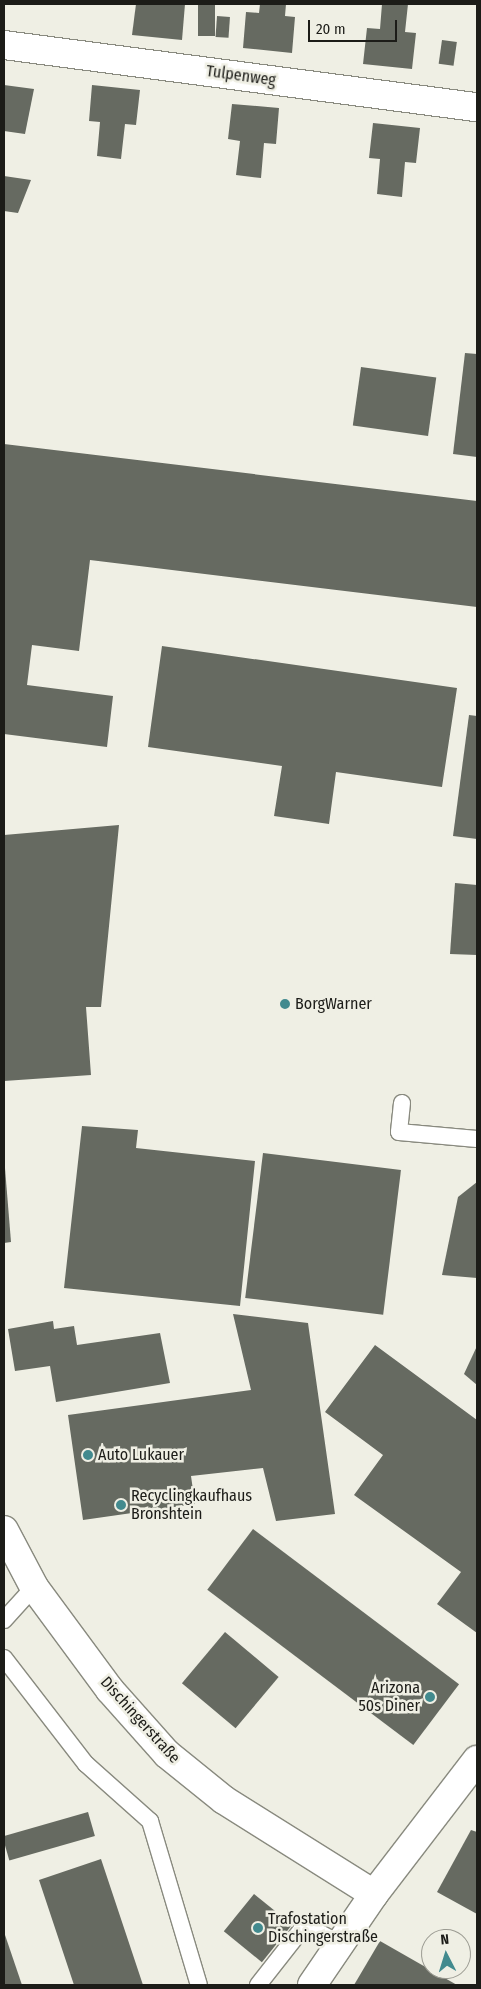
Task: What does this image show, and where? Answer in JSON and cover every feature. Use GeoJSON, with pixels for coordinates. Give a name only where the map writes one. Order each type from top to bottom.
{"type":"FeatureCollection","features":[{"type":"Feature","properties":{"kind":"street","name":"Tulpenweg"},"geometry":{"type":"LineString","coordinates":[[4,45],[477,107]]}},
{"type":"Feature","properties":{"kind":"street","name":"Dischingerstraße"},"geometry":{"type":"LineString","coordinates":[[4,1530],[34,1587],[110,1690],[167,1754],[224,1800],[374,1894]]}},
{"type":"Feature","properties":{"kind":"street"},"geometry":{"type":"LineString","coordinates":[[312,1985],[374,1894],[477,1760]]}},
{"type":"Feature","properties":{"kind":"lane"},"geometry":{"type":"LineString","coordinates":[[402,1103],[399,1132],[477,1139]]}},
{"type":"Feature","properties":{"kind":"lane"},"geometry":{"type":"LineString","coordinates":[[4,1620],[34,1587]]}},
{"type":"Feature","properties":{"kind":"lane"},"geometry":{"type":"LineString","coordinates":[[4,1658],[86,1764],[150,1821],[199,1985]]}},
{"type":"Feature","properties":{"kind":"lane"},"geometry":{"type":"LineString","coordinates":[[258,1985],[305,1925],[340,1944]]}},
{"type":"Feature","properties":{"kind":"building"},"geometry":{"type":"Polygon","coordinates":[[[136,4],[185,4],[182,40],[132,35],[136,4]]]}},
{"type":"Feature","properties":{"kind":"building"},"geometry":{"type":"Polygon","coordinates":[[[198,4],[215,4],[215,36],[198,36],[198,4]]]}},
{"type":"Feature","properties":{"kind":"building"},"geometry":{"type":"Polygon","coordinates":[[[260,4],[286,4],[285,16],[295,17],[292,53],[243,48],[246,12],[259,13],[260,4]]]}},
{"type":"Feature","properties":{"kind":"building"},"geometry":{"type":"Polygon","coordinates":[[[382,4],[408,4],[405,32],[416,33],[412,69],[363,64],[367,28],[380,29],[382,4]]]}},
{"type":"Feature","properties":{"kind":"building"},"geometry":{"type":"Polygon","coordinates":[[[217,16],[230,17],[229,38],[216,37],[217,16]]]}},
{"type":"Feature","properties":{"kind":"building"},"geometry":{"type":"Polygon","coordinates":[[[442,40],[457,42],[454,66],[439,64],[442,40]]]}},
{"type":"Feature","properties":{"kind":"building"},"geometry":{"type":"Polygon","coordinates":[[[4,85],[34,89],[25,134],[4,131],[4,85]]]}},
{"type":"Feature","properties":{"kind":"building"},"geometry":{"type":"Polygon","coordinates":[[[92,85],[140,90],[136,125],[125,124],[121,159],[97,156],[100,122],[89,121],[92,85]]]}},
{"type":"Feature","properties":{"kind":"building"},"geometry":{"type":"Polygon","coordinates":[[[232,104],[279,108],[276,144],[264,143],[261,178],[236,175],[240,141],[228,139],[232,104]]]}},
{"type":"Feature","properties":{"kind":"building"},"geometry":{"type":"Polygon","coordinates":[[[373,123],[420,128],[416,163],[405,162],[402,197],[377,194],[380,159],[369,158],[373,123]]]}},
{"type":"Feature","properties":{"kind":"building"},"geometry":{"type":"Polygon","coordinates":[[[4,176],[31,180],[18,213],[4,211],[4,176]]]}},
{"type":"Feature","properties":{"kind":"building"},"geometry":{"type":"Polygon","coordinates":[[[465,353],[477,354],[477,457],[453,454],[465,353]]]}},
{"type":"Feature","properties":{"kind":"building"},"geometry":{"type":"Polygon","coordinates":[[[361,367],[436,378],[428,436],[353,425],[361,367]]]}},
{"type":"Feature","properties":{"kind":"building"},"geometry":{"type":"Polygon","coordinates":[[[4,444],[477,501],[477,607],[90,560],[79,651],[32,645],[27,685],[113,696],[107,747],[4,734],[4,444]]]}},
{"type":"Feature","properties":{"kind":"building"},"geometry":{"type":"Polygon","coordinates":[[[162,646],[457,688],[442,787],[336,772],[329,824],[274,816],[282,766],[148,747],[162,646]]]}},
{"type":"Feature","properties":{"kind":"building"},"geometry":{"type":"Polygon","coordinates":[[[469,715],[477,716],[477,839],[453,836],[469,715]]]}},
{"type":"Feature","properties":{"kind":"building"},"geometry":{"type":"Polygon","coordinates":[[[119,825],[101,1007],[86,1007],[91,1075],[4,1081],[4,835],[119,825]]]}},
{"type":"Feature","properties":{"kind":"building"},"geometry":{"type":"Polygon","coordinates":[[[455,883],[477,885],[477,955],[450,954],[455,883]]]}},
{"type":"Feature","properties":{"kind":"building"},"geometry":{"type":"Polygon","coordinates":[[[82,1126],[138,1130],[136,1148],[255,1161],[240,1306],[64,1288],[82,1126]]]}},
{"type":"Feature","properties":{"kind":"building"},"geometry":{"type":"Polygon","coordinates":[[[263,1153],[401,1170],[383,1315],[245,1298],[263,1153]]]}},
{"type":"Feature","properties":{"kind":"building"},"geometry":{"type":"Polygon","coordinates":[[[4,1156],[11,1242],[4,1243],[4,1156]]]}},
{"type":"Feature","properties":{"kind":"building"},"geometry":{"type":"Polygon","coordinates":[[[477,1182],[477,1278],[442,1275],[458,1197],[477,1182]]]}},
{"type":"Feature","properties":{"kind":"building"},"geometry":{"type":"Polygon","coordinates":[[[233,1314],[308,1323],[335,1514],[276,1521],[263,1468],[191,1476],[195,1504],[83,1520],[68,1415],[251,1390],[233,1314]]]}},
{"type":"Feature","properties":{"kind":"building"},"geometry":{"type":"Polygon","coordinates":[[[53,1321],[54,1329],[74,1326],[77,1345],[160,1333],[170,1383],[56,1402],[50,1366],[15,1371],[8,1329],[53,1321]]]}},
{"type":"Feature","properties":{"kind":"building"},"geometry":{"type":"Polygon","coordinates":[[[375,1345],[477,1420],[477,1633],[437,1604],[461,1572],[354,1495],[383,1455],[325,1412],[375,1345]]]}},
{"type":"Feature","properties":{"kind":"building"},"geometry":{"type":"Polygon","coordinates":[[[477,1346],[477,1385],[464,1374],[477,1346]]]}},
{"type":"Feature","properties":{"kind":"building"},"geometry":{"type":"Polygon","coordinates":[[[253,1529],[459,1684],[413,1745],[207,1590],[253,1529]]]}},
{"type":"Feature","properties":{"kind":"building"},"geometry":{"type":"Polygon","coordinates":[[[225,1632],[279,1677],[236,1728],[182,1683],[225,1632]]]}},
{"type":"Feature","properties":{"kind":"building"},"geometry":{"type":"Polygon","coordinates":[[[88,1812],[95,1836],[9,1861],[4,1836],[88,1812]]]}},
{"type":"Feature","properties":{"kind":"building"},"geometry":{"type":"Polygon","coordinates":[[[471,1830],[477,1832],[477,1914],[437,1892],[471,1830]]]}},
{"type":"Feature","properties":{"kind":"building"},"geometry":{"type":"Polygon","coordinates":[[[101,1859],[143,1985],[74,1985],[39,1880],[101,1859]]]}},
{"type":"Feature","properties":{"kind":"building","name":"Trafostation Dischingerstraße"},"geometry":{"type":"Polygon","coordinates":[[[254,1894],[292,1925],[262,1962],[224,1931],[254,1894]]]}},
{"type":"Feature","properties":{"kind":"building"},"geometry":{"type":"Polygon","coordinates":[[[4,1932],[22,1985],[4,1985],[4,1932]]]}},
{"type":"Feature","properties":{"kind":"building"},"geometry":{"type":"Polygon","coordinates":[[[380,1941],[421,1964],[421,1979],[446,1979],[457,1985],[354,1985],[380,1941]]]}},
{"type":"Feature","properties":{"kind":"place","name":"BorgWarner"},"geometry":{"type":"Point","coordinates":[285,1004]}},
{"type":"Feature","properties":{"kind":"place","name":"Auto Lukauer"},"geometry":{"type":"Point","coordinates":[88,1455]}},
{"type":"Feature","properties":{"kind":"place","name":"Recyclingkaufhaus Bronshtein"},"geometry":{"type":"Point","coordinates":[121,1505]}},
{"type":"Feature","properties":{"kind":"place","name":"Arizona 50s Diner"},"geometry":{"type":"Point","coordinates":[430,1697]}},
{"type":"Feature","properties":{"kind":"place","name":"Trafostation Dischingerstraße"},"geometry":{"type":"Point","coordinates":[258,1928]}}]}
